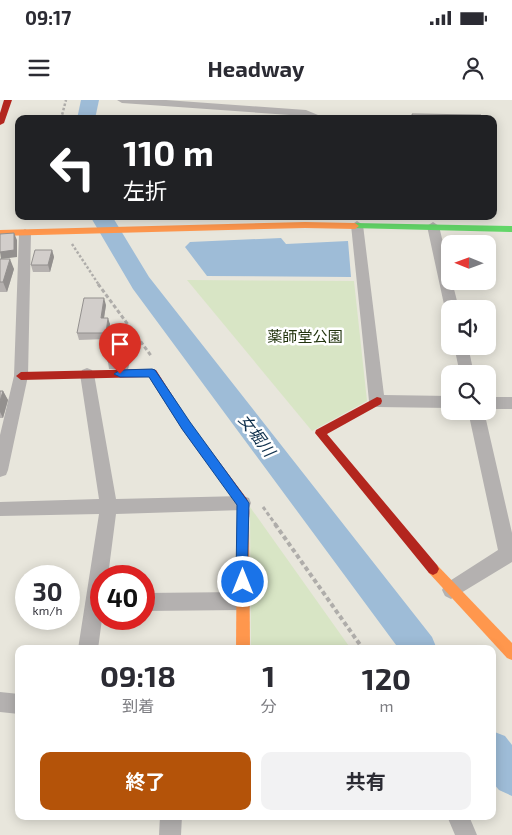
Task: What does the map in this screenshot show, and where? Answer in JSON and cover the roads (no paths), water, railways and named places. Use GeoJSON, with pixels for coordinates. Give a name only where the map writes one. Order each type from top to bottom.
{"type":"FeatureCollection","features":[{"type":"Feature","properties":{"kind":"street"},"geometry":{"type":"LineString","coordinates":[[0,123],[8,100]]}},
{"type":"Feature","properties":{"kind":"street"},"geometry":{"type":"LineString","coordinates":[[122,100],[306,113],[310,115]]}},
{"type":"Feature","properties":{"kind":"street"},"geometry":{"type":"LineString","coordinates":[[303,100],[306,113]]}},
{"type":"Feature","properties":{"kind":"street"},"geometry":{"type":"LineString","coordinates":[[306,113],[313,108],[312,100]]}},
{"type":"Feature","properties":{"kind":"street"},"geometry":{"type":"LineString","coordinates":[[0,233],[140,231],[331,221],[357,225],[512,229]]}},
{"type":"Feature","properties":{"kind":"street"},"geometry":{"type":"LineString","coordinates":[[357,225],[377,401]]}},
{"type":"Feature","properties":{"kind":"street"},"geometry":{"type":"LineString","coordinates":[[433,226],[450,300]]}},
{"type":"Feature","properties":{"kind":"street"},"geometry":{"type":"LineString","coordinates":[[0,470],[22,376],[25,233]]}},
{"type":"Feature","properties":{"kind":"street"},"geometry":{"type":"LineString","coordinates":[[22,376],[152,373],[186,426],[243,503],[243,645]]}},
{"type":"Feature","properties":{"kind":"street"},"geometry":{"type":"LineString","coordinates":[[87,374],[109,506],[102,565]]}},
{"type":"Feature","properties":{"kind":"street"},"geometry":{"type":"LineString","coordinates":[[441,402],[377,401],[320,433],[451,590],[512,653]]}},
{"type":"Feature","properties":{"kind":"street"},"geometry":{"type":"LineString","coordinates":[[496,403],[512,403]]}},
{"type":"Feature","properties":{"kind":"street"},"geometry":{"type":"LineString","coordinates":[[451,590],[510,554],[478,420]]}},
{"type":"Feature","properties":{"kind":"street"},"geometry":{"type":"LineString","coordinates":[[0,509],[243,503]]}},
{"type":"Feature","properties":{"kind":"street"},"geometry":{"type":"LineString","coordinates":[[155,602],[242,601]]}},
{"type":"Feature","properties":{"kind":"street"},"geometry":{"type":"LineString","coordinates":[[89,645],[92,630]]}},
{"type":"Feature","properties":{"kind":"street"},"geometry":{"type":"LineString","coordinates":[[0,702],[15,704]]}},
{"type":"Feature","properties":{"kind":"street"},"geometry":{"type":"LineString","coordinates":[[170,835],[171,820]]}},
{"type":"Feature","properties":{"kind":"street"},"geometry":{"type":"LineString","coordinates":[[460,820],[466,835]]}},
{"type":"Feature","properties":{"kind":"water"},"geometry":{"type":"Polygon","coordinates":[[[281,238],[286,244],[348,241],[351,277],[207,276],[185,247],[190,242],[281,238]]]}},
{"type":"Feature","properties":{"kind":"waterway","name":"女堀川"},"geometry":{"type":"LineString","coordinates":[[87,115],[90,100]]}},
{"type":"Feature","properties":{"kind":"waterway","name":"女堀川"},"geometry":{"type":"LineString","coordinates":[[103,220],[141,283],[417,645]]}},
{"type":"Feature","properties":{"kind":"waterway","name":"女堀川"},"geometry":{"type":"LineString","coordinates":[[496,755],[512,777]]}},
{"type":"Feature","properties":{"kind":"park label","name":"薬師堂公園"},"geometry":{"type":"Point","coordinates":[305,337]}}]}
